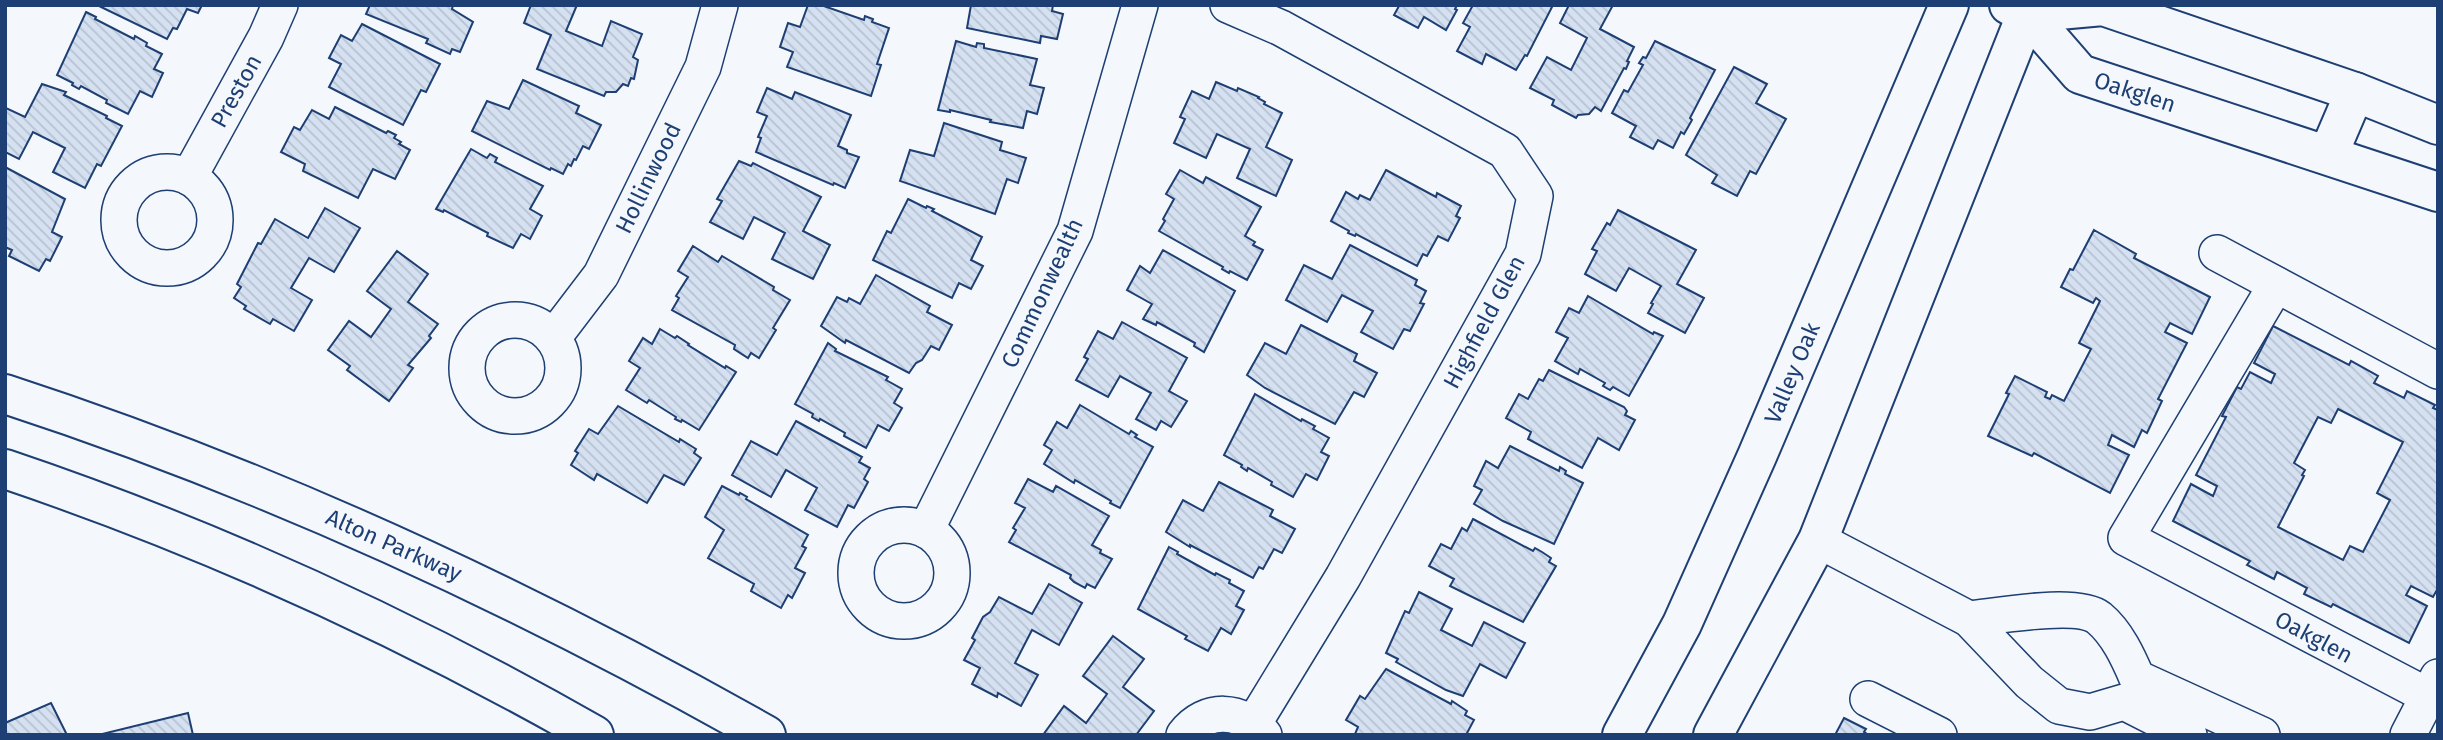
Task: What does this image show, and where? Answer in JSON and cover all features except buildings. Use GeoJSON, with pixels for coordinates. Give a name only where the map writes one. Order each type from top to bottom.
{"type":"FeatureCollection","features":[{"type":"Feature","properties":{"kind":"street","name":"Preston"},"geometry":{"type":"LineString","coordinates":[[189,177],[266,37],[280,5]]}},
{"type":"Feature","properties":{"kind":"street","name":"Hollinwood"},"geometry":{"type":"LineString","coordinates":[[553,338],[601,275],[703,67],[720,5]]}},
{"type":"Feature","properties":{"kind":"street","name":"Commonwealth"},"geometry":{"type":"LineString","coordinates":[[926,530],[1075,231],[1140,5]]}},
{"type":"Feature","properties":{"kind":"street","name":"Highfield Glen"},"geometry":{"type":"LineString","coordinates":[[1228,5],[1281,28],[1505,151],[1535,196],[1523,254],[1259,729]]}},
{"type":"Feature","properties":{"kind":"street","name":"Valley Oak"},"geometry":{"type":"LineString","coordinates":[[1622,735],[1682,624],[1949,5]]}},
{"type":"Feature","properties":{"kind":"street"},"geometry":{"type":"LineString","coordinates":[[1713,735],[1818,540],[2022,8],[2103,6],[2355,92],[2438,125]]}},
{"type":"Feature","properties":{"kind":"street","name":"Oakglen"},"geometry":{"type":"LineString","coordinates":[[2022,8],[2080,74],[2438,192]]}},
{"type":"Feature","properties":{"kind":"street"},"geometry":{"type":"LineString","coordinates":[[2328,155],[2355,92]]}},
{"type":"Feature","properties":{"kind":"street"},"geometry":{"type":"LineString","coordinates":[[2217,253],[2438,371]]}},
{"type":"Feature","properties":{"kind":"street","name":"Oakglen"},"geometry":{"type":"LineString","coordinates":[[2276,285],[2126,538],[2433,687],[2408,735]]}},
{"type":"Feature","properties":{"kind":"street","name":"Alton Parkway"},"geometry":{"type":"LineString","coordinates":[[5,394],[202,464],[375,535],[537,611],[654,671],[766,735]]}},
{"type":"Feature","properties":{"kind":"street"},"geometry":{"type":"LineString","coordinates":[[5,469],[158,524],[270,570],[398,630],[594,735]]}},
{"type":"Feature","properties":{"kind":"street"},"geometry":{"type":"LineString","coordinates":[[1818,540],[1969,619],[2029,682],[2059,706],[2090,712],[2131,690],[2262,735]]}},
{"type":"Feature","properties":{"kind":"street"},"geometry":{"type":"LineString","coordinates":[[1969,619],[2071,609],[2098,617],[2123,648],[2131,690],[2189,735]]}},
{"type":"Feature","properties":{"kind":"street"},"geometry":{"type":"LineString","coordinates":[[1868,699],[1939,735]]}},
{"type":"Feature","properties":{"kind":"street"},"geometry":{"type":"LineString","coordinates":[[1184,735],[1191,725],[1206,716],[1222,713],[1239,715],[1259,729]]}}]}
